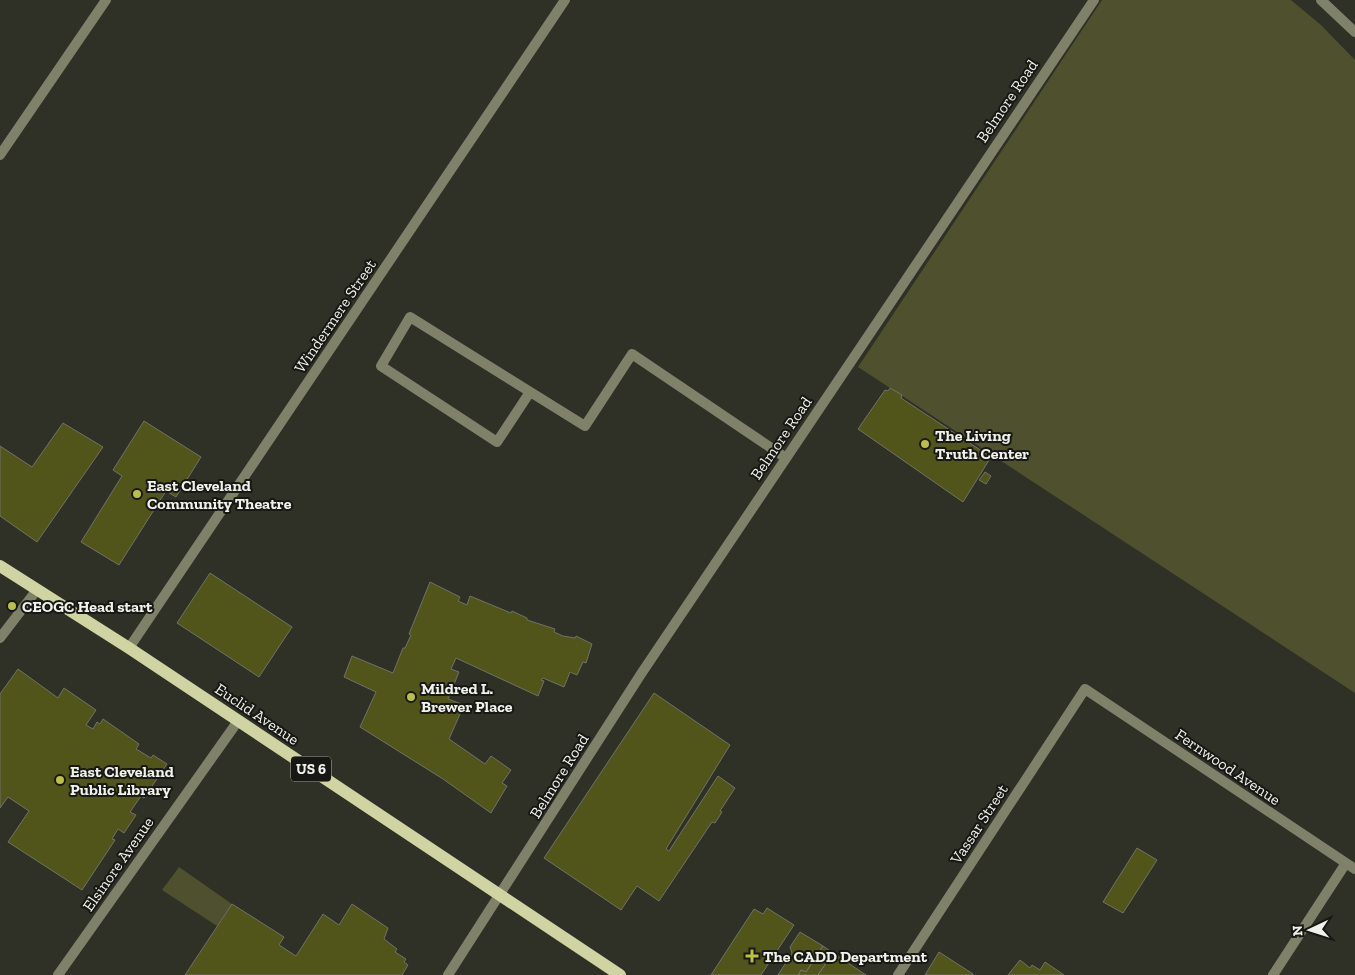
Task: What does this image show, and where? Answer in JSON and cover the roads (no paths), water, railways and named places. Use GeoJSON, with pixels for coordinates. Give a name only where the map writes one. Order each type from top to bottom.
{"type":"FeatureCollection","features":[{"type":"Feature","properties":{"kind":"main road","name":"Euclid Avenue"},"geometry":{"type":"LineString","coordinates":[[0,566],[129,648],[620,975]]}},
{"type":"Feature","properties":{"kind":"street"},"geometry":{"type":"LineString","coordinates":[[0,154],[106,0]]}},
{"type":"Feature","properties":{"kind":"street","name":"Windermere Street"},"geometry":{"type":"LineString","coordinates":[[129,648],[565,0]]}},
{"type":"Feature","properties":{"kind":"street","name":"Belmore Road"},"geometry":{"type":"LineString","coordinates":[[448,975],[641,674],[1094,0]]}},
{"type":"Feature","properties":{"kind":"street"},"geometry":{"type":"LineString","coordinates":[[1321,0],[1355,32]]}},
{"type":"Feature","properties":{"kind":"street"},"geometry":{"type":"LineString","coordinates":[[530,392],[497,442],[382,366],[410,317],[585,426],[632,354],[786,458]]}},
{"type":"Feature","properties":{"kind":"street"},"geometry":{"type":"LineString","coordinates":[[0,638],[36,590]]}},
{"type":"Feature","properties":{"kind":"street","name":"Fernwood Avenue"},"geometry":{"type":"LineString","coordinates":[[1085,689],[1350,866]]}},
{"type":"Feature","properties":{"kind":"street","name":"Vassar Street"},"geometry":{"type":"LineString","coordinates":[[898,975],[1085,689]]}},
{"type":"Feature","properties":{"kind":"street","name":"Elsinore Avenue"},"geometry":{"type":"LineString","coordinates":[[58,975],[238,721]]}},
{"type":"Feature","properties":{"kind":"street"},"geometry":{"type":"LineString","coordinates":[[1274,975],[1350,866]]}},
{"type":"Feature","properties":{"kind":"place","name":"The Living Truth Center"},"geometry":{"type":"Point","coordinates":[925,444]}},
{"type":"Feature","properties":{"kind":"place","name":"East Cleveland Community Theatre"},"geometry":{"type":"Point","coordinates":[137,494]}},
{"type":"Feature","properties":{"kind":"place","name":"CEOGC Head start"},"geometry":{"type":"Point","coordinates":[12,606]}},
{"type":"Feature","properties":{"kind":"place","name":"Mildred L. Brewer Place"},"geometry":{"type":"Point","coordinates":[411,697]}},
{"type":"Feature","properties":{"kind":"place","name":"East Cleveland Public Library"},"geometry":{"type":"Point","coordinates":[60,780]}},
{"type":"Feature","properties":{"kind":"place","name":"The CADD Department"},"geometry":{"type":"Point","coordinates":[752,956]}}]}
